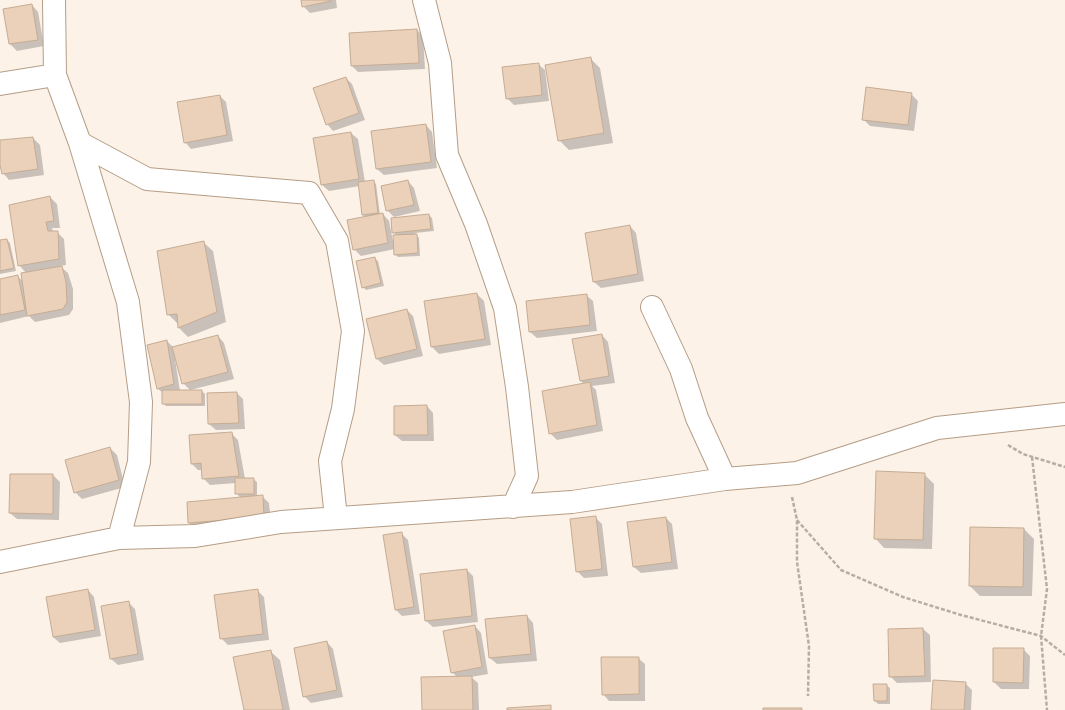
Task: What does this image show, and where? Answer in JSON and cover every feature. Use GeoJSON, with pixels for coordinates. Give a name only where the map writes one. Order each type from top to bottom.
{"type":"FeatureCollection","features":[{"type":"Feature","properties":{"kind":"street"},"geometry":{"type":"LineString","coordinates":[[54,0],[55,75],[80,143],[128,302],[142,402],[139,462],[118,538]]}},
{"type":"Feature","properties":{"kind":"street"},"geometry":{"type":"LineString","coordinates":[[424,0],[440,63],[446,155],[476,224],[505,308],[517,387],[527,476],[513,507]]}},
{"type":"Feature","properties":{"kind":"street"},"geometry":{"type":"LineString","coordinates":[[0,84],[55,75]]}},
{"type":"Feature","properties":{"kind":"street"},"geometry":{"type":"LineString","coordinates":[[80,143],[147,179],[309,193],[337,241],[353,331],[343,409],[330,461],[336,518]]}},
{"type":"Feature","properties":{"kind":"street"},"geometry":{"type":"LineString","coordinates":[[652,307],[681,369],[697,418],[725,479]]}},
{"type":"Feature","properties":{"kind":"street"},"geometry":{"type":"LineString","coordinates":[[0,562],[118,538],[195,536],[281,522],[572,502],[725,479],[787,475],[798,473],[937,428],[1065,414]]}},
{"type":"Feature","properties":{"kind":"path"},"geometry":{"type":"LineString","coordinates":[[976,424],[1023,454],[1065,467]]}},
{"type":"Feature","properties":{"kind":"path"},"geometry":{"type":"LineString","coordinates":[[1032,457],[1047,589],[1041,636],[1046,710]]}},
{"type":"Feature","properties":{"kind":"path"},"geometry":{"type":"LineString","coordinates":[[787,475],[798,520],[797,562],[809,646],[808,696]]}},
{"type":"Feature","properties":{"kind":"path"},"geometry":{"type":"LineString","coordinates":[[798,520],[841,570],[903,597],[961,615],[1041,636],[1065,656]]}},
{"type":"Feature","properties":{"kind":"building"},"geometry":{"type":"Polygon","coordinates":[[[301,0],[331,0],[331,1],[302,7],[301,0]]]}},
{"type":"Feature","properties":{"kind":"building"},"geometry":{"type":"Polygon","coordinates":[[[32,4],[38,40],[9,44],[3,9],[32,4]]]}},
{"type":"Feature","properties":{"kind":"building"},"geometry":{"type":"Polygon","coordinates":[[[417,29],[419,63],[351,66],[349,33],[417,29]]]}},
{"type":"Feature","properties":{"kind":"building"},"geometry":{"type":"Polygon","coordinates":[[[591,57],[604,133],[558,141],[545,65],[591,57]]]}},
{"type":"Feature","properties":{"kind":"building"},"geometry":{"type":"Polygon","coordinates":[[[539,63],[542,95],[506,99],[502,67],[539,63]]]}},
{"type":"Feature","properties":{"kind":"building"},"geometry":{"type":"Polygon","coordinates":[[[346,77],[359,113],[326,125],[313,88],[346,77]]]}},
{"type":"Feature","properties":{"kind":"building"},"geometry":{"type":"Polygon","coordinates":[[[866,87],[912,93],[908,125],[862,120],[866,87]]]}},
{"type":"Feature","properties":{"kind":"building"},"geometry":{"type":"Polygon","coordinates":[[[220,95],[227,135],[184,143],[177,102],[220,95]]]}},
{"type":"Feature","properties":{"kind":"building"},"geometry":{"type":"Polygon","coordinates":[[[426,124],[431,162],[376,169],[371,131],[426,124]]]}},
{"type":"Feature","properties":{"kind":"building"},"geometry":{"type":"Polygon","coordinates":[[[351,132],[359,179],[321,185],[313,138],[351,132]]]}},
{"type":"Feature","properties":{"kind":"building"},"geometry":{"type":"Polygon","coordinates":[[[33,137],[38,169],[2,174],[0,165],[0,140],[33,137]]]}},
{"type":"Feature","properties":{"kind":"building"},"geometry":{"type":"Polygon","coordinates":[[[374,180],[378,213],[362,215],[358,182],[374,180]]]}},
{"type":"Feature","properties":{"kind":"building"},"geometry":{"type":"Polygon","coordinates":[[[408,180],[414,205],[386,211],[381,186],[408,180]]]}},
{"type":"Feature","properties":{"kind":"building"},"geometry":{"type":"Polygon","coordinates":[[[50,196],[54,221],[46,222],[48,231],[58,231],[59,259],[18,266],[9,205],[50,196]]]}},
{"type":"Feature","properties":{"kind":"building"},"geometry":{"type":"Polygon","coordinates":[[[383,213],[388,243],[353,250],[347,220],[383,213]]]}},
{"type":"Feature","properties":{"kind":"building"},"geometry":{"type":"Polygon","coordinates":[[[429,214],[431,229],[392,233],[391,218],[429,214]]]}},
{"type":"Feature","properties":{"kind":"building"},"geometry":{"type":"Polygon","coordinates":[[[630,225],[638,274],[593,282],[585,233],[630,225]]]}},
{"type":"Feature","properties":{"kind":"building"},"geometry":{"type":"Polygon","coordinates":[[[417,234],[418,253],[394,255],[393,235],[417,234]]]}},
{"type":"Feature","properties":{"kind":"building"},"geometry":{"type":"Polygon","coordinates":[[[7,239],[14,268],[0,271],[0,240],[7,239]]]}},
{"type":"Feature","properties":{"kind":"building"},"geometry":{"type":"Polygon","coordinates":[[[204,241],[217,312],[178,328],[177,314],[167,315],[157,251],[204,241]]]}},
{"type":"Feature","properties":{"kind":"building"},"geometry":{"type":"Polygon","coordinates":[[[375,257],[381,283],[362,288],[356,261],[375,257]]]}},
{"type":"Feature","properties":{"kind":"building"},"geometry":{"type":"Polygon","coordinates":[[[62,266],[66,282],[67,302],[63,309],[27,316],[21,273],[62,266]]]}},
{"type":"Feature","properties":{"kind":"building"},"geometry":{"type":"Polygon","coordinates":[[[18,275],[25,310],[0,315],[0,279],[18,275]]]}},
{"type":"Feature","properties":{"kind":"building"},"geometry":{"type":"Polygon","coordinates":[[[477,293],[485,339],[431,347],[424,301],[477,293]]]}},
{"type":"Feature","properties":{"kind":"building"},"geometry":{"type":"Polygon","coordinates":[[[587,294],[590,325],[529,332],[526,301],[587,294]]]}},
{"type":"Feature","properties":{"kind":"building"},"geometry":{"type":"Polygon","coordinates":[[[407,309],[417,349],[376,359],[366,319],[407,309]]]}},
{"type":"Feature","properties":{"kind":"building"},"geometry":{"type":"Polygon","coordinates":[[[602,334],[609,376],[580,381],[572,339],[602,334]]]}},
{"type":"Feature","properties":{"kind":"building"},"geometry":{"type":"Polygon","coordinates":[[[218,335],[228,372],[182,384],[172,347],[218,335]]]}},
{"type":"Feature","properties":{"kind":"building"},"geometry":{"type":"Polygon","coordinates":[[[167,340],[174,384],[157,389],[147,345],[167,340]]]}},
{"type":"Feature","properties":{"kind":"building"},"geometry":{"type":"Polygon","coordinates":[[[590,382],[597,425],[549,434],[542,391],[590,382]]]}},
{"type":"Feature","properties":{"kind":"building"},"geometry":{"type":"Polygon","coordinates":[[[162,390],[202,390],[202,404],[162,404],[162,390]]]}},
{"type":"Feature","properties":{"kind":"building"},"geometry":{"type":"Polygon","coordinates":[[[237,392],[239,423],[208,424],[207,393],[237,392]]]}},
{"type":"Feature","properties":{"kind":"building"},"geometry":{"type":"Polygon","coordinates":[[[427,405],[428,435],[394,435],[394,406],[427,405]]]}},
{"type":"Feature","properties":{"kind":"building"},"geometry":{"type":"Polygon","coordinates":[[[232,432],[239,476],[202,479],[201,463],[191,464],[189,435],[232,432]]]}},
{"type":"Feature","properties":{"kind":"building"},"geometry":{"type":"Polygon","coordinates":[[[110,447],[119,480],[74,493],[65,460],[110,447]]]}},
{"type":"Feature","properties":{"kind":"building"},"geometry":{"type":"Polygon","coordinates":[[[876,471],[925,473],[923,540],[874,539],[876,471]]]}},
{"type":"Feature","properties":{"kind":"building"},"geometry":{"type":"Polygon","coordinates":[[[10,474],[53,474],[53,514],[9,513],[10,474]]]}},
{"type":"Feature","properties":{"kind":"building"},"geometry":{"type":"Polygon","coordinates":[[[235,478],[254,478],[254,494],[235,494],[235,478]]]}},
{"type":"Feature","properties":{"kind":"building"},"geometry":{"type":"Polygon","coordinates":[[[263,495],[264,517],[188,523],[187,502],[263,495]]]}},
{"type":"Feature","properties":{"kind":"building"},"geometry":{"type":"Polygon","coordinates":[[[596,516],[602,569],[576,572],[570,519],[596,516]]]}},
{"type":"Feature","properties":{"kind":"building"},"geometry":{"type":"Polygon","coordinates":[[[666,517],[672,562],[633,567],[627,522],[666,517]]]}},
{"type":"Feature","properties":{"kind":"building"},"geometry":{"type":"Polygon","coordinates":[[[970,527],[1024,528],[1023,587],[969,586],[970,527]]]}},
{"type":"Feature","properties":{"kind":"building"},"geometry":{"type":"Polygon","coordinates":[[[402,532],[414,607],[395,610],[383,535],[402,532]]]}},
{"type":"Feature","properties":{"kind":"building"},"geometry":{"type":"Polygon","coordinates":[[[467,569],[472,616],[425,621],[420,574],[467,569]]]}},
{"type":"Feature","properties":{"kind":"building"},"geometry":{"type":"Polygon","coordinates":[[[88,589],[95,630],[53,637],[46,597],[88,589]]]}},
{"type":"Feature","properties":{"kind":"building"},"geometry":{"type":"Polygon","coordinates":[[[258,589],[263,634],[220,639],[214,595],[258,589]]]}},
{"type":"Feature","properties":{"kind":"building"},"geometry":{"type":"Polygon","coordinates":[[[129,601],[138,654],[110,659],[101,606],[129,601]]]}},
{"type":"Feature","properties":{"kind":"building"},"geometry":{"type":"Polygon","coordinates":[[[527,615],[531,654],[489,658],[485,619],[527,615]]]}},
{"type":"Feature","properties":{"kind":"building"},"geometry":{"type":"Polygon","coordinates":[[[475,625],[482,667],[451,673],[443,631],[475,625]]]}},
{"type":"Feature","properties":{"kind":"building"},"geometry":{"type":"Polygon","coordinates":[[[923,628],[925,676],[889,677],[888,629],[923,628]]]}},
{"type":"Feature","properties":{"kind":"building"},"geometry":{"type":"Polygon","coordinates":[[[327,641],[337,690],[303,697],[294,648],[327,641]]]}},
{"type":"Feature","properties":{"kind":"building"},"geometry":{"type":"Polygon","coordinates":[[[993,648],[1024,648],[1023,683],[993,682],[993,648]]]}},
{"type":"Feature","properties":{"kind":"building"},"geometry":{"type":"Polygon","coordinates":[[[271,650],[283,710],[244,710],[233,657],[271,650]]]}},
{"type":"Feature","properties":{"kind":"building"},"geometry":{"type":"Polygon","coordinates":[[[601,657],[639,657],[639,694],[602,695],[601,657]]]}},
{"type":"Feature","properties":{"kind":"building"},"geometry":{"type":"Polygon","coordinates":[[[472,676],[473,710],[422,710],[421,677],[472,676]]]}},
{"type":"Feature","properties":{"kind":"building"},"geometry":{"type":"Polygon","coordinates":[[[933,680],[966,682],[964,710],[931,710],[933,680]]]}},
{"type":"Feature","properties":{"kind":"building"},"geometry":{"type":"Polygon","coordinates":[[[873,684],[887,684],[887,701],[874,701],[873,684]]]}},
{"type":"Feature","properties":{"kind":"building"},"geometry":{"type":"Polygon","coordinates":[[[551,705],[551,710],[507,710],[507,708],[551,705]]]}},
{"type":"Feature","properties":{"kind":"building"},"geometry":{"type":"Polygon","coordinates":[[[763,708],[802,708],[802,710],[763,710],[763,708]]]}}]}
